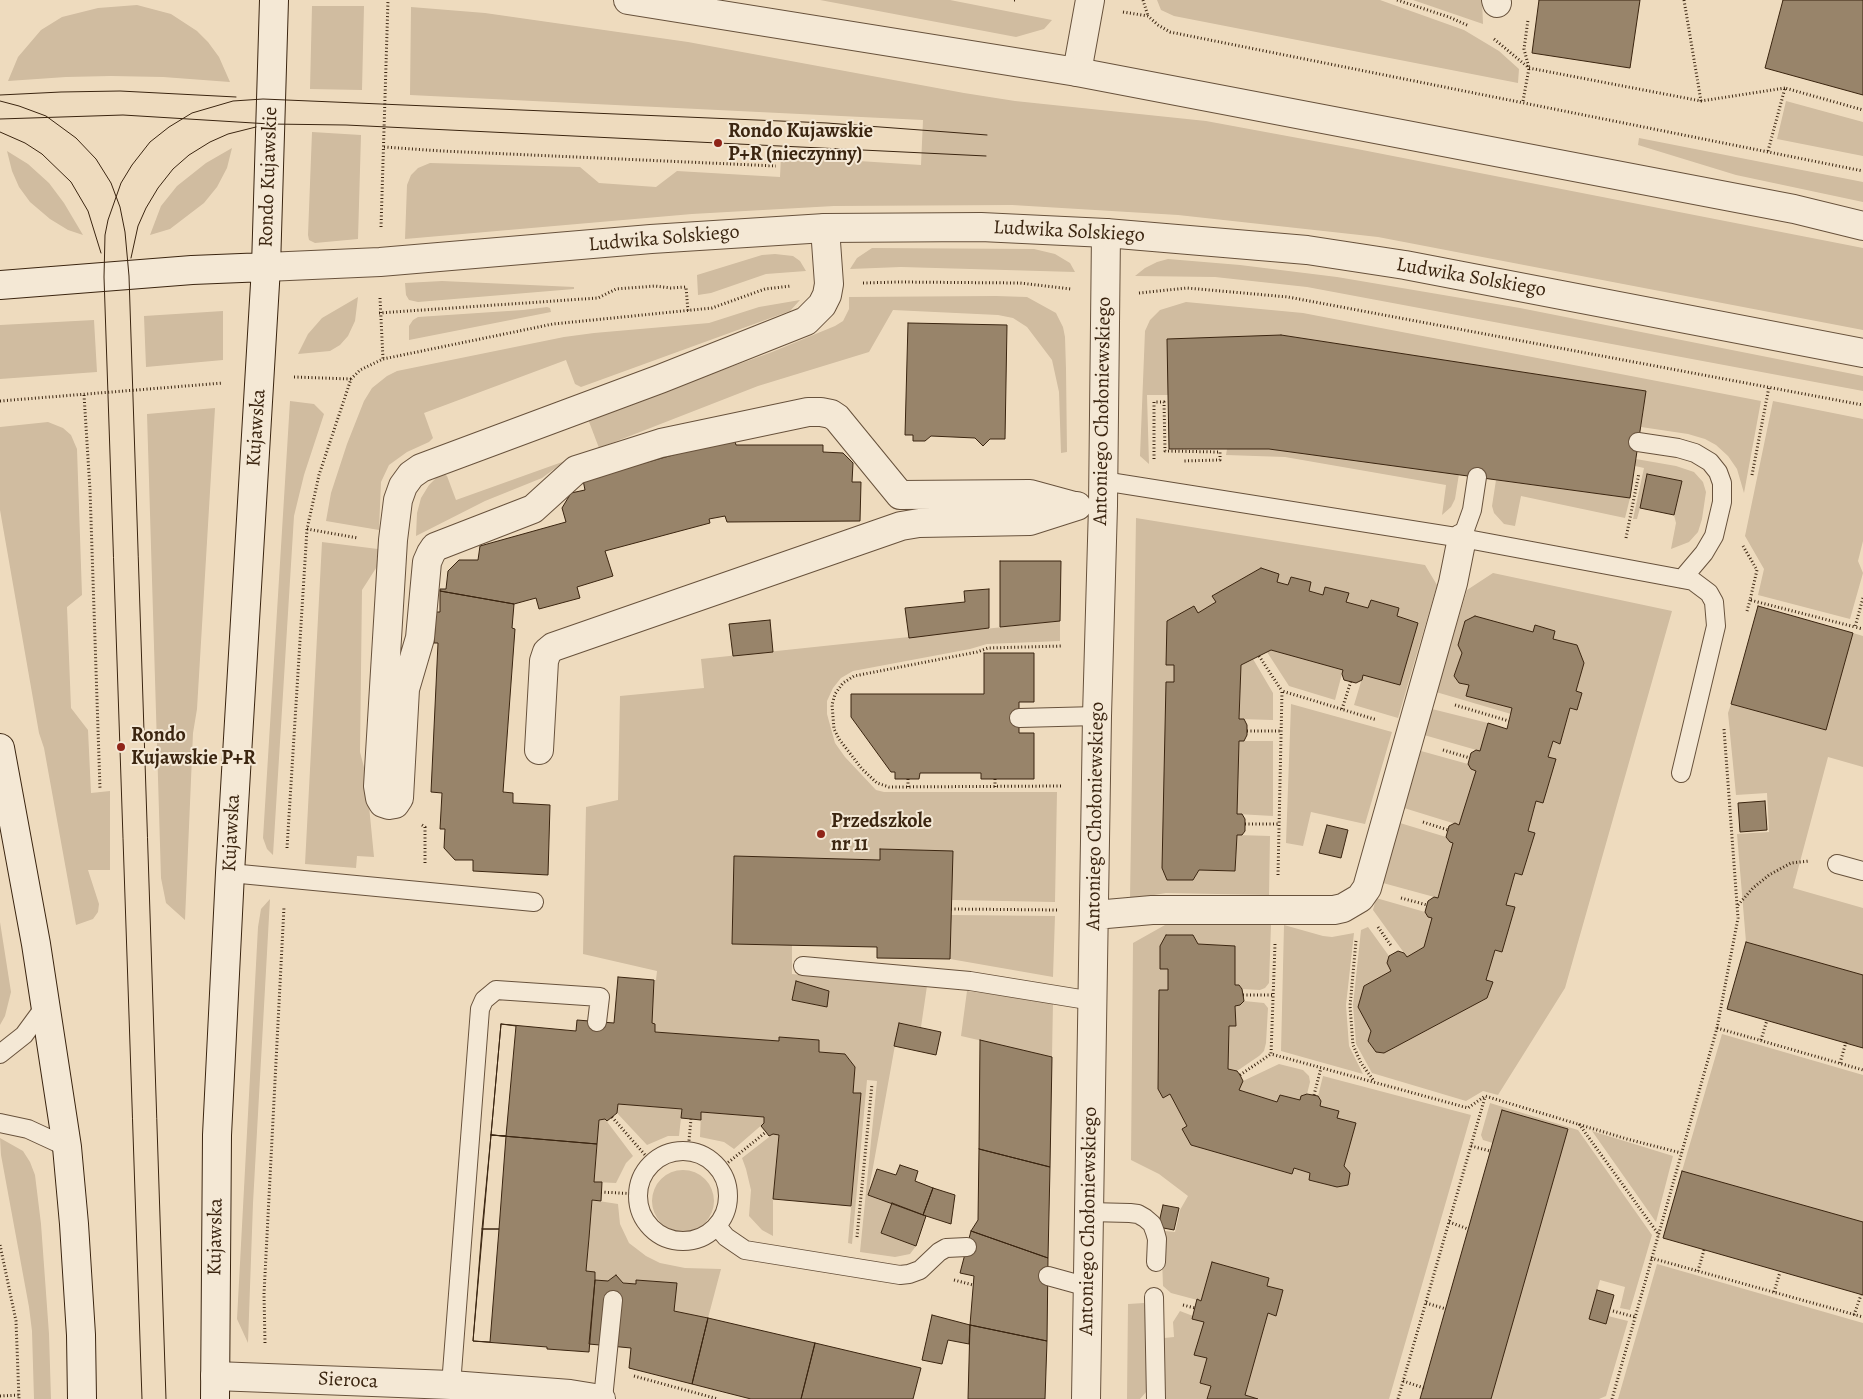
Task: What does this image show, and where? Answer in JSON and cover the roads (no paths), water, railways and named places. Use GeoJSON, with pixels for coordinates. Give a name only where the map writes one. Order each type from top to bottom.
{"type":"FeatureCollection","features":[{"type":"Feature","properties":{"kind":"street","name":"Rondo Kujawskie"},"geometry":{"type":"LineString","coordinates":[[0,285],[192,270],[266,267],[274,0]]}},
{"type":"Feature","properties":{"kind":"street"},"geometry":{"type":"LineString","coordinates":[[628,0],[1077,72],[1794,209],[1863,226]]}},
{"type":"Feature","properties":{"kind":"street"},"geometry":{"type":"LineString","coordinates":[[1077,72],[1102,5]]}},
{"type":"Feature","properties":{"kind":"street","name":"Ludwika Solskiego"},"geometry":{"type":"LineString","coordinates":[[266,267],[380,262],[651,239],[825,228],[980,227],[1106,233],[1307,250],[1405,265],[1863,353]]}},
{"type":"Feature","properties":{"kind":"street"},"geometry":{"type":"LineString","coordinates":[[825,228],[829,284],[827,295],[822,305],[806,321],[660,379],[422,468],[411,475],[403,486],[398,500],[393,540],[378,786],[383,803],[395,804],[399,798],[405,689],[420,638],[427,562],[431,553],[436,547],[533,508],[576,470],[661,443],[808,412],[821,412],[831,414],[837,418],[900,495],[1030,494],[1074,506]]}},
{"type":"Feature","properties":{"kind":"street","name":"Antoniego Chołoniewskiego"},"geometry":{"type":"LineString","coordinates":[[1086,1399],[1106,233]]}},
{"type":"Feature","properties":{"kind":"street","name":"Kujawska"},"geometry":{"type":"LineString","coordinates":[[215,1388],[218,1136],[230,873],[266,267]]}},
{"type":"Feature","properties":{"kind":"street"},"geometry":{"type":"LineString","coordinates":[[539,750],[544,661],[547,652],[553,647],[901,526],[919,523],[1030,521],[1103,494]]}},
{"type":"Feature","properties":{"kind":"street"},"geometry":{"type":"LineString","coordinates":[[1095,915],[1152,910],[1334,910],[1343,908],[1360,898],[1367,888],[1453,583],[1462,538]]}},
{"type":"Feature","properties":{"kind":"street"},"geometry":{"type":"LineString","coordinates":[[0,748],[46,1005],[67,1147],[81,1326],[82,1399]]}},
{"type":"Feature","properties":{"kind":"street","name":"Sieroca"},"geometry":{"type":"LineString","coordinates":[[215,1388],[458,1390],[570,1394],[602,1399]]}},
{"type":"Feature","properties":{"kind":"lane"},"geometry":{"type":"LineString","coordinates":[[1638,442],[1678,448],[1695,453],[1710,462],[1718,472],[1722,483],[1722,502],[1714,536],[1704,553],[1682,579]]}},
{"type":"Feature","properties":{"kind":"lane"},"geometry":{"type":"LineString","coordinates":[[1462,538],[1472,510],[1476,477]]}},
{"type":"Feature","properties":{"kind":"lane"},"geometry":{"type":"LineString","coordinates":[[1103,494],[1154,490],[1462,538],[1693,581],[1709,593],[1715,607],[1716,626],[1681,773]]}},
{"type":"Feature","properties":{"kind":"lane"},"geometry":{"type":"LineString","coordinates":[[1019,718],[1097,716]]}},
{"type":"Feature","properties":{"kind":"lane"},"geometry":{"type":"LineString","coordinates":[[1837,864],[1863,872]]}},
{"type":"Feature","properties":{"kind":"lane"},"geometry":{"type":"LineString","coordinates":[[230,873],[534,902]]}},
{"type":"Feature","properties":{"kind":"lane"},"geometry":{"type":"LineString","coordinates":[[804,966],[970,981],[1094,1000]]}},
{"type":"Feature","properties":{"kind":"lane"},"geometry":{"type":"LineString","coordinates":[[458,1390],[480,1009],[484,1000],[496,990],[600,997],[597,1022]]}},
{"type":"Feature","properties":{"kind":"lane"},"geometry":{"type":"LineString","coordinates":[[0,1054],[24,1035],[46,1005]]}},
{"type":"Feature","properties":{"kind":"lane"},"geometry":{"type":"LineString","coordinates":[[0,1123],[28,1129],[67,1147]]}},
{"type":"Feature","properties":{"kind":"lane"},"geometry":{"type":"LineString","coordinates":[[678,1150],[694,1152],[708,1158],[720,1169],[727,1182],[728,1198],[725,1213],[717,1226],[706,1235],[692,1241],[678,1241],[664,1237],[652,1229],[642,1217],[638,1204],[642,1175],[652,1163],[664,1155],[678,1150]]}},
{"type":"Feature","properties":{"kind":"lane"},"geometry":{"type":"LineString","coordinates":[[1089,1212],[1130,1213],[1138,1214],[1145,1218],[1152,1224],[1157,1239],[1156,1262]]}},
{"type":"Feature","properties":{"kind":"lane"},"geometry":{"type":"LineString","coordinates":[[717,1226],[726,1237],[745,1250],[895,1274],[909,1274],[920,1270],[946,1248],[956,1246],[967,1247]]}},
{"type":"Feature","properties":{"kind":"lane"},"geometry":{"type":"LineString","coordinates":[[1048,1276],[1088,1287]]}},
{"type":"Feature","properties":{"kind":"lane"},"geometry":{"type":"LineString","coordinates":[[1154,1297],[1156,1399]]}},
{"type":"Feature","properties":{"kind":"lane"},"geometry":{"type":"LineString","coordinates":[[602,1399],[613,1300]]}},
{"type":"Feature","properties":{"kind":"tram line"},"geometry":{"type":"LineString","coordinates":[[0,95],[120,91],[236,97]]}},
{"type":"Feature","properties":{"kind":"tram line"},"geometry":{"type":"LineString","coordinates":[[142,1399],[104,277],[105,235],[108,220],[121,183],[132,165],[150,142],[169,127],[192,113],[233,101],[263,99],[827,123],[987,135]]}},
{"type":"Feature","properties":{"kind":"tram line"},"geometry":{"type":"LineString","coordinates":[[0,101],[46,116],[76,138],[96,159],[111,183],[120,207],[125,232],[129,276],[166,1399]]}},
{"type":"Feature","properties":{"kind":"tram line"},"geometry":{"type":"LineString","coordinates":[[0,119],[123,115],[270,124],[346,125],[986,156]]}},
{"type":"Feature","properties":{"kind":"tram line"},"geometry":{"type":"LineString","coordinates":[[131,258],[138,226],[146,208],[158,188],[173,169],[189,155],[210,142],[228,134],[256,127]]}},
{"type":"Feature","properties":{"kind":"tram line"},"geometry":{"type":"LineString","coordinates":[[0,132],[25,143],[42,154],[71,182],[88,211],[101,253]]}},
{"type":"Feature","properties":{"kind":"place","name":"Rondo Kujawskie P+R (nieczynny)"},"geometry":{"type":"Point","coordinates":[718,143]}},
{"type":"Feature","properties":{"kind":"place","name":"Rondo Kujawskie P+R"},"geometry":{"type":"Point","coordinates":[121,747]}},
{"type":"Feature","properties":{"kind":"place","name":"Przedszkole nr 11"},"geometry":{"type":"Point","coordinates":[821,834]}}]}
